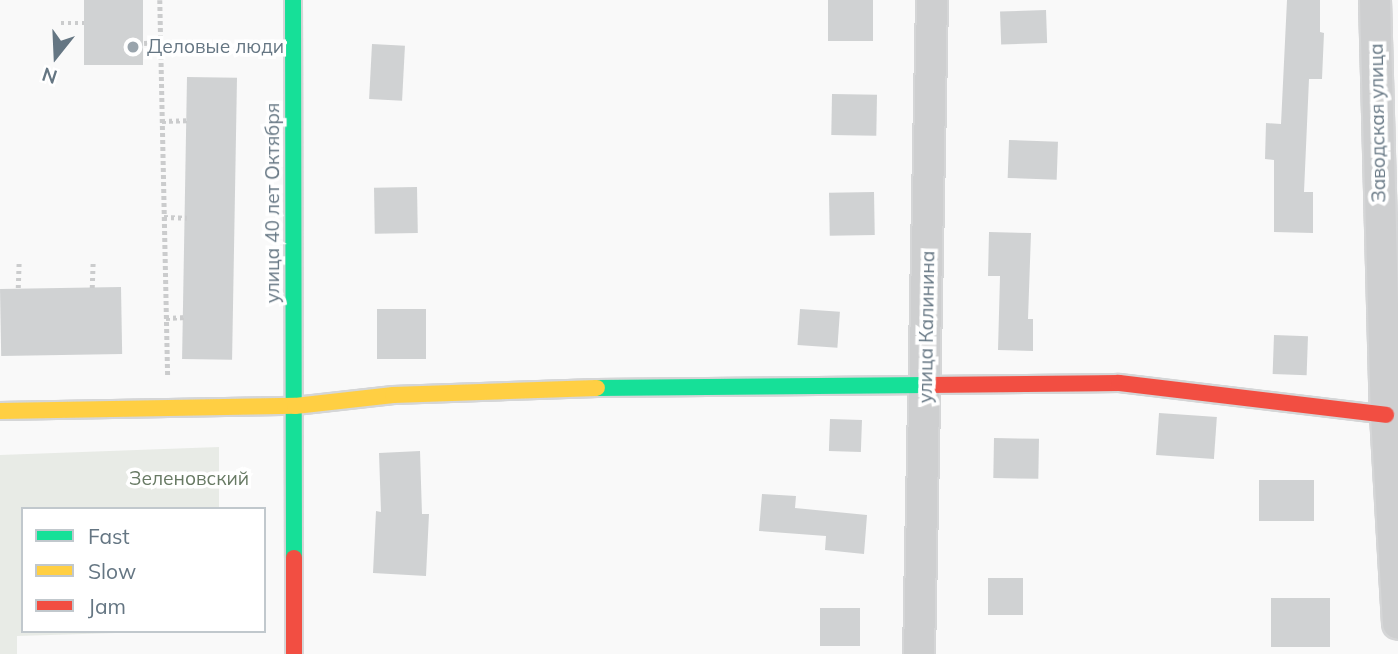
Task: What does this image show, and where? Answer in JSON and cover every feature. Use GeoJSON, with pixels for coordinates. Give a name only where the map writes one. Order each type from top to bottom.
{"type":"FeatureCollection","features":[{"type":"Feature","properties":{"kind":"street","name":"улица 40 лет Октября"},"geometry":{"type":"LineString","coordinates":[[293,0],[294,654]]}},
{"type":"Feature","properties":{"kind":"street","name":"улица Калинина"},"geometry":{"type":"LineString","coordinates":[[919,654],[932,0]]}},
{"type":"Feature","properties":{"kind":"street","name":"Заводская улица"},"geometry":{"type":"LineString","coordinates":[[1375,0],[1386,415],[1398,624]]}},
{"type":"Feature","properties":{"kind":"street"},"geometry":{"type":"LineString","coordinates":[[0,411],[295,406],[393,395],[593,388],[926,387],[1119,383],[1386,415]]}},
{"type":"Feature","properties":{"kind":"path"},"geometry":{"type":"LineString","coordinates":[[160,0],[168,408]]}},
{"type":"Feature","properties":{"kind":"path"},"geometry":{"type":"LineString","coordinates":[[61,23],[84,23]]}},
{"type":"Feature","properties":{"kind":"path"},"geometry":{"type":"LineString","coordinates":[[144,43],[160,42]]}},
{"type":"Feature","properties":{"kind":"path"},"geometry":{"type":"LineString","coordinates":[[162,121],[187,120]]}},
{"type":"Feature","properties":{"kind":"path"},"geometry":{"type":"LineString","coordinates":[[164,217],[187,218]]}},
{"type":"Feature","properties":{"kind":"path"},"geometry":{"type":"LineString","coordinates":[[92,288],[93,261]]}},
{"type":"Feature","properties":{"kind":"path"},"geometry":{"type":"LineString","coordinates":[[18,288],[19,262]]}},
{"type":"Feature","properties":{"kind":"path"},"geometry":{"type":"LineString","coordinates":[[166,318],[187,317]]}},
{"type":"Feature","properties":{"kind":"green space","name":"Зеленовский"},"geometry":{"type":"Polygon","coordinates":[[[219,447],[219,507],[21,507],[21,633],[116,633],[17,636],[17,654],[0,654],[0,455],[219,447]]]}},
{"type":"Feature","properties":{"kind":"building"},"geometry":{"type":"Polygon","coordinates":[[[84,0],[143,0],[143,65],[84,65],[84,0]]]}},
{"type":"Feature","properties":{"kind":"building"},"geometry":{"type":"Polygon","coordinates":[[[828,0],[873,0],[873,41],[828,41],[828,0]]]}},
{"type":"Feature","properties":{"kind":"building"},"geometry":{"type":"Polygon","coordinates":[[[1287,0],[1320,0],[1320,32],[1324,33],[1322,79],[1309,79],[1304,192],[1313,192],[1313,233],[1274,232],[1274,160],[1265,159],[1266,123],[1281,124],[1287,0]]]}},
{"type":"Feature","properties":{"kind":"building"},"geometry":{"type":"Polygon","coordinates":[[[1046,10],[1047,43],[1001,45],[1000,12],[1046,10]]]}},
{"type":"Feature","properties":{"kind":"building"},"geometry":{"type":"Polygon","coordinates":[[[372,44],[405,46],[402,101],[369,99],[372,44]]]}},
{"type":"Feature","properties":{"kind":"building"},"geometry":{"type":"Polygon","coordinates":[[[187,77],[237,78],[232,360],[182,359],[187,77]]]}},
{"type":"Feature","properties":{"kind":"building"},"geometry":{"type":"Polygon","coordinates":[[[832,94],[877,95],[876,136],[831,135],[832,94]]]}},
{"type":"Feature","properties":{"kind":"building"},"geometry":{"type":"Polygon","coordinates":[[[1009,140],[1058,142],[1057,180],[1008,178],[1009,140]]]}},
{"type":"Feature","properties":{"kind":"building"},"geometry":{"type":"Polygon","coordinates":[[[417,187],[418,233],[375,234],[374,188],[417,187]]]}},
{"type":"Feature","properties":{"kind":"building"},"geometry":{"type":"Polygon","coordinates":[[[874,192],[875,235],[830,236],[829,193],[874,192]]]}},
{"type":"Feature","properties":{"kind":"building"},"geometry":{"type":"Polygon","coordinates":[[[989,232],[1031,233],[1028,319],[1033,319],[1033,351],[998,350],[1000,276],[988,276],[989,232]]]}},
{"type":"Feature","properties":{"kind":"building"},"geometry":{"type":"Polygon","coordinates":[[[121,287],[122,354],[1,356],[0,289],[121,287]]]}},
{"type":"Feature","properties":{"kind":"building"},"geometry":{"type":"Polygon","coordinates":[[[377,309],[426,309],[426,359],[377,359],[377,309]]]}},
{"type":"Feature","properties":{"kind":"building"},"geometry":{"type":"Polygon","coordinates":[[[800,309],[840,312],[837,348],[797,345],[800,309]]]}},
{"type":"Feature","properties":{"kind":"building"},"geometry":{"type":"Polygon","coordinates":[[[1274,335],[1308,336],[1307,375],[1273,374],[1274,335]]]}},
{"type":"Feature","properties":{"kind":"building"},"geometry":{"type":"Polygon","coordinates":[[[1159,413],[1217,417],[1214,459],[1156,455],[1159,413]]]}},
{"type":"Feature","properties":{"kind":"building"},"geometry":{"type":"Polygon","coordinates":[[[830,419],[862,420],[861,452],[829,451],[830,419]]]}},
{"type":"Feature","properties":{"kind":"building"},"geometry":{"type":"Polygon","coordinates":[[[994,438],[1039,439],[1038,479],[993,478],[994,438]]]}},
{"type":"Feature","properties":{"kind":"building"},"geometry":{"type":"Polygon","coordinates":[[[420,451],[422,514],[429,514],[426,576],[373,573],[376,511],[381,512],[379,453],[420,451]]]}},
{"type":"Feature","properties":{"kind":"building"},"geometry":{"type":"Polygon","coordinates":[[[1259,480],[1314,480],[1314,521],[1259,521],[1259,480]]]}},
{"type":"Feature","properties":{"kind":"building"},"geometry":{"type":"Polygon","coordinates":[[[762,494],[796,496],[795,508],[867,515],[864,554],[825,550],[826,536],[759,531],[762,494]]]}},
{"type":"Feature","properties":{"kind":"building"},"geometry":{"type":"Polygon","coordinates":[[[988,578],[1023,578],[1023,615],[988,615],[988,578]]]}},
{"type":"Feature","properties":{"kind":"building"},"geometry":{"type":"Polygon","coordinates":[[[1271,598],[1330,598],[1330,647],[1271,647],[1271,598]]]}},
{"type":"Feature","properties":{"kind":"building"},"geometry":{"type":"Polygon","coordinates":[[[820,608],[860,608],[860,646],[820,646],[820,608]]]}},
{"type":"Feature","properties":{"kind":"traffic: fast"},"geometry":{"type":"LineString","coordinates":[[293,0],[294,558]]}},
{"type":"Feature","properties":{"kind":"traffic: fast"},"geometry":{"type":"LineString","coordinates":[[597,388],[927,385]]}},
{"type":"Feature","properties":{"kind":"traffic: slow"},"geometry":{"type":"LineString","coordinates":[[0,411],[295,406],[393,395],[597,388]]}},
{"type":"Feature","properties":{"kind":"traffic: jam"},"geometry":{"type":"LineString","coordinates":[[927,385],[1119,383],[1386,415]]}},
{"type":"Feature","properties":{"kind":"traffic: jam"},"geometry":{"type":"LineString","coordinates":[[294,558],[294,654]]}},
{"type":"Feature","properties":{"kind":"place","name":"Деловые люди"},"geometry":{"type":"Point","coordinates":[133,47]}}]}
